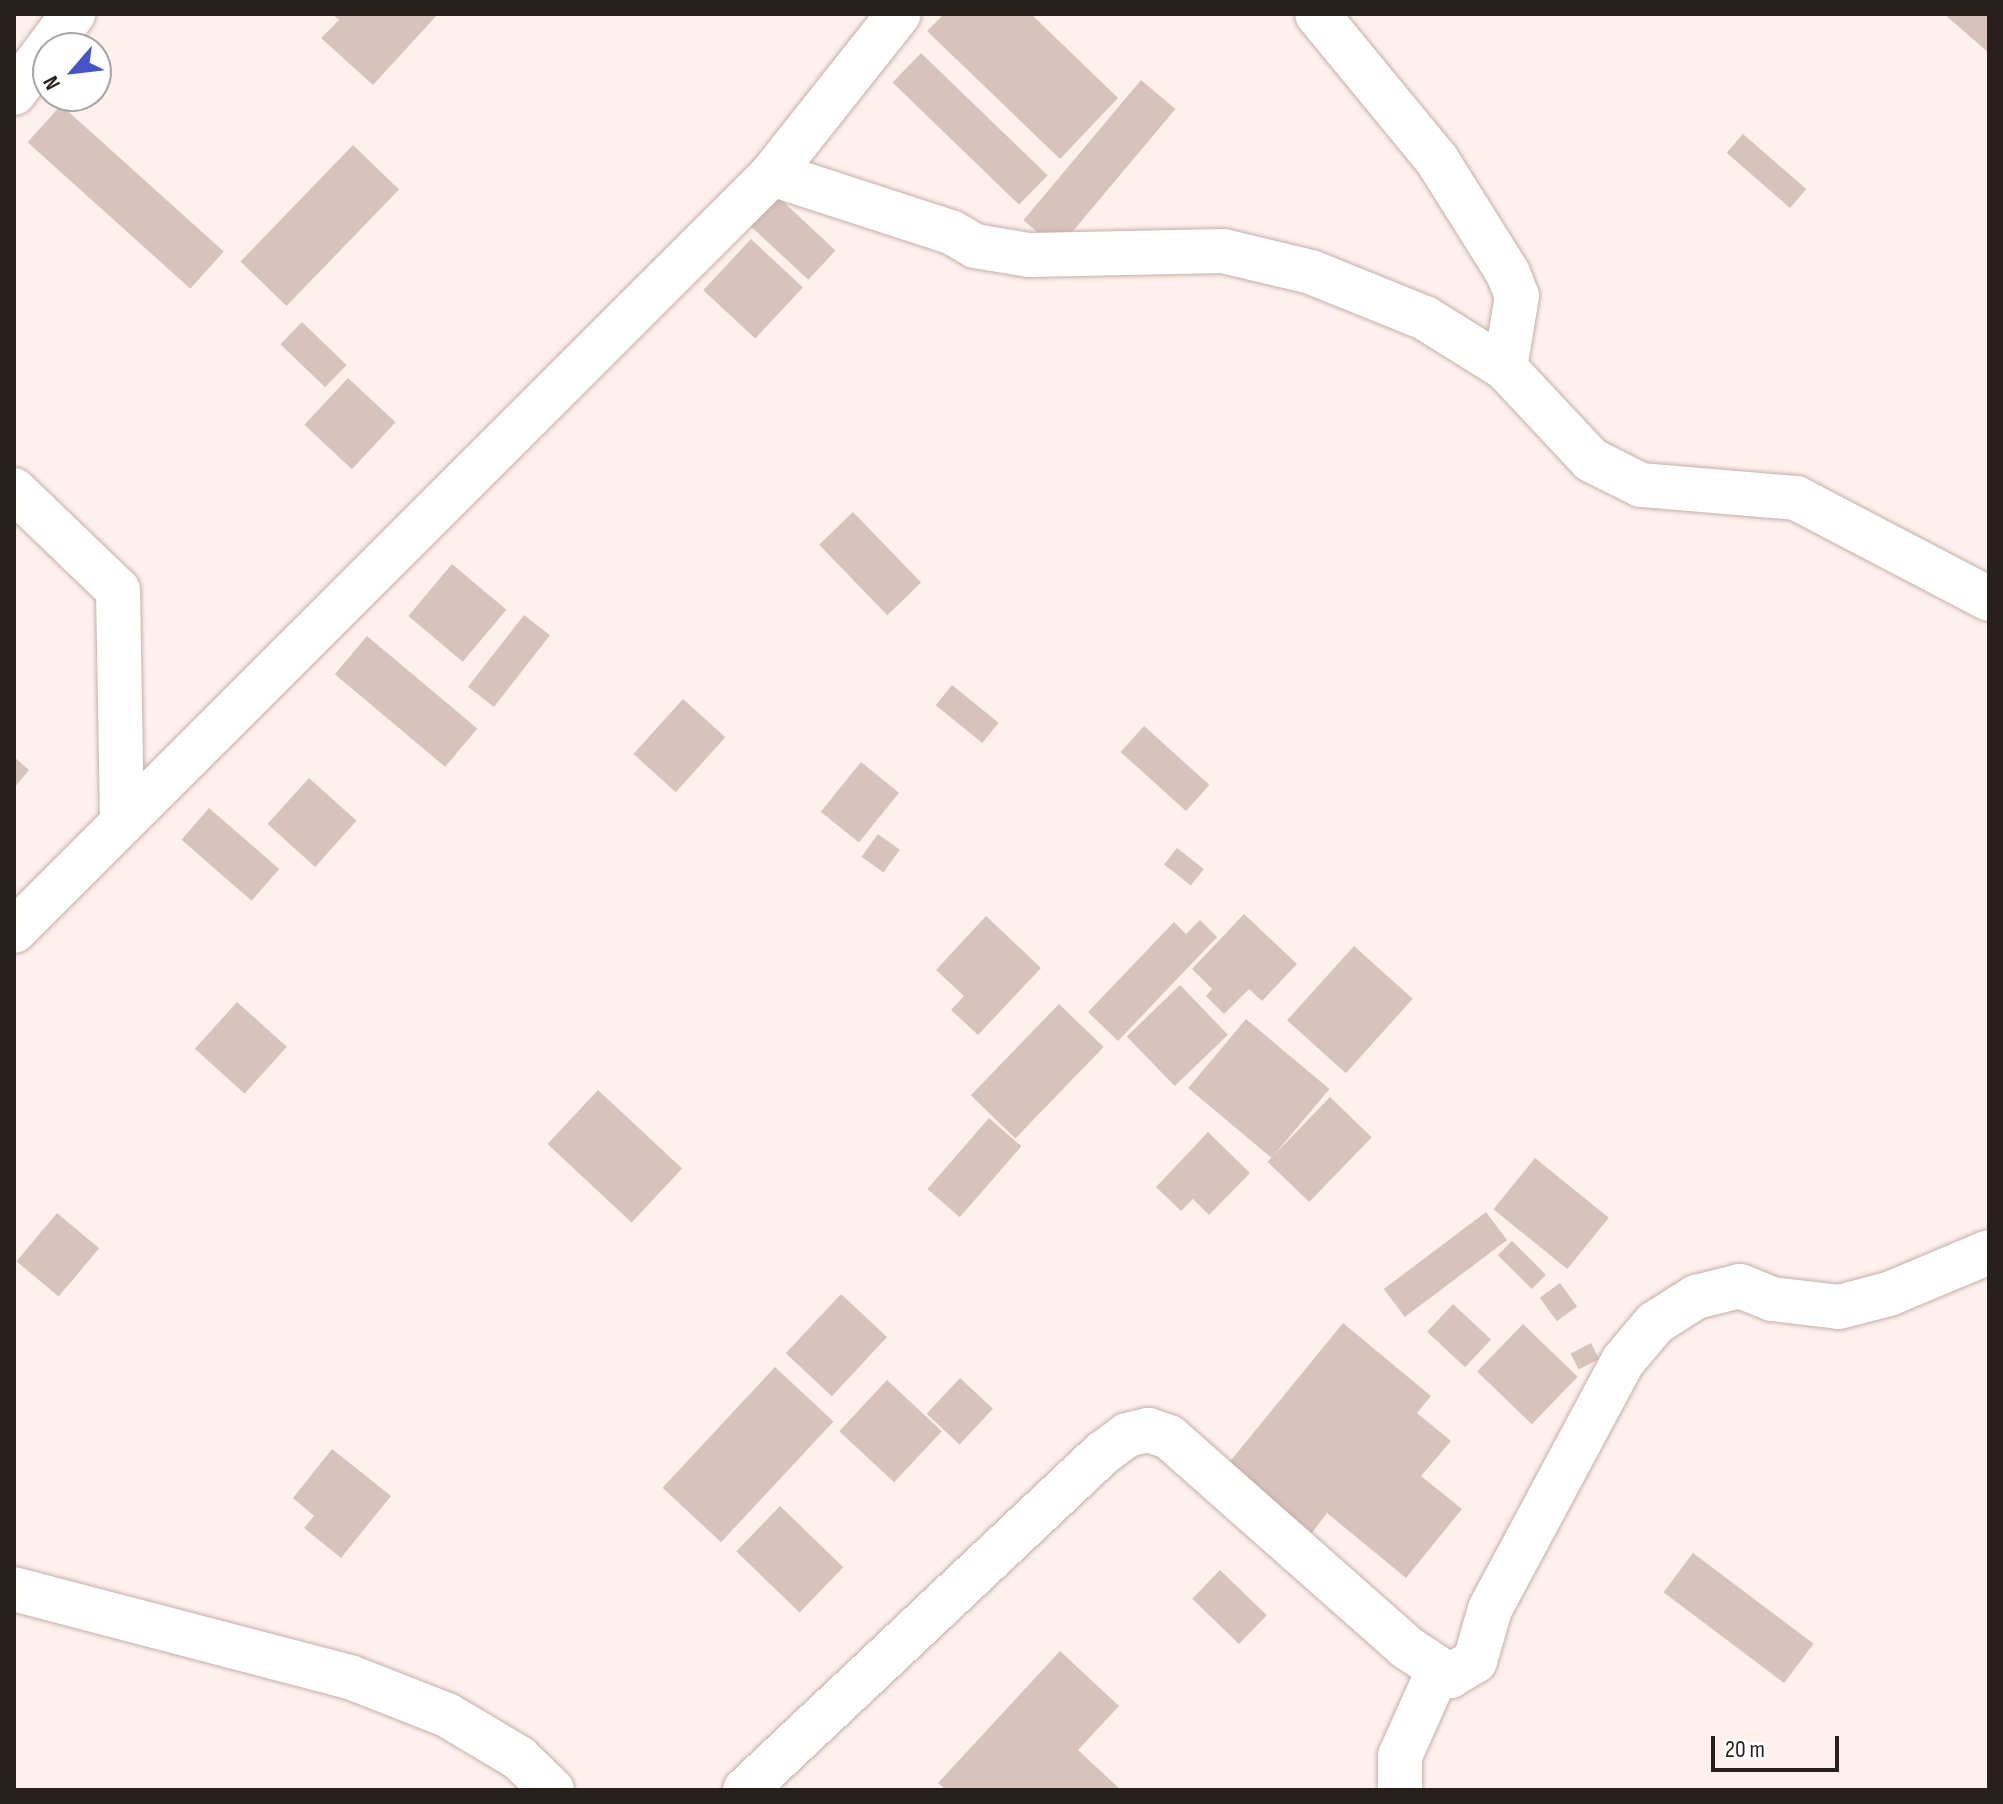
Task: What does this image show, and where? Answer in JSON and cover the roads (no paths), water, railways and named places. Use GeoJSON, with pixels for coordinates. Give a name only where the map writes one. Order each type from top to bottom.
{"type":"FeatureCollection","features":[{"type":"Feature","properties":{"kind":"street"},"geometry":{"type":"LineString","coordinates":[[14,93],[73,14]]}},
{"type":"Feature","properties":{"kind":"street"},"geometry":{"type":"LineString","coordinates":[[14,931],[772,174],[899,14]]}},
{"type":"Feature","properties":{"kind":"street"},"geometry":{"type":"LineString","coordinates":[[1317,14],[1437,160],[1508,273],[1517,296],[1505,368]]}},
{"type":"Feature","properties":{"kind":"street"},"geometry":{"type":"LineString","coordinates":[[772,174],[951,232],[975,246],[1029,255],[1223,251],[1311,272],[1425,318],[1505,368],[1591,460],[1641,485],[1796,498],[1989,599]]}},
{"type":"Feature","properties":{"kind":"street"},"geometry":{"type":"LineString","coordinates":[[14,490],[118,590],[122,822]]}},
{"type":"Feature","properties":{"kind":"street"},"geometry":{"type":"LineString","coordinates":[[745,1790],[1103,1453],[1127,1435],[1148,1430],[1169,1437],[1438,1671],[1450,1676],[1475,1661],[1490,1609],[1623,1361],[1655,1323],[1696,1297],[1740,1286],[1772,1299],[1839,1307],[1889,1294],[1989,1252]]}},
{"type":"Feature","properties":{"kind":"street"},"geometry":{"type":"LineString","coordinates":[[14,1589],[350,1677],[447,1715],[519,1758],[552,1790]]}},
{"type":"Feature","properties":{"kind":"street"},"geometry":{"type":"LineString","coordinates":[[1400,1790],[1400,1756],[1438,1671]]}}]}
